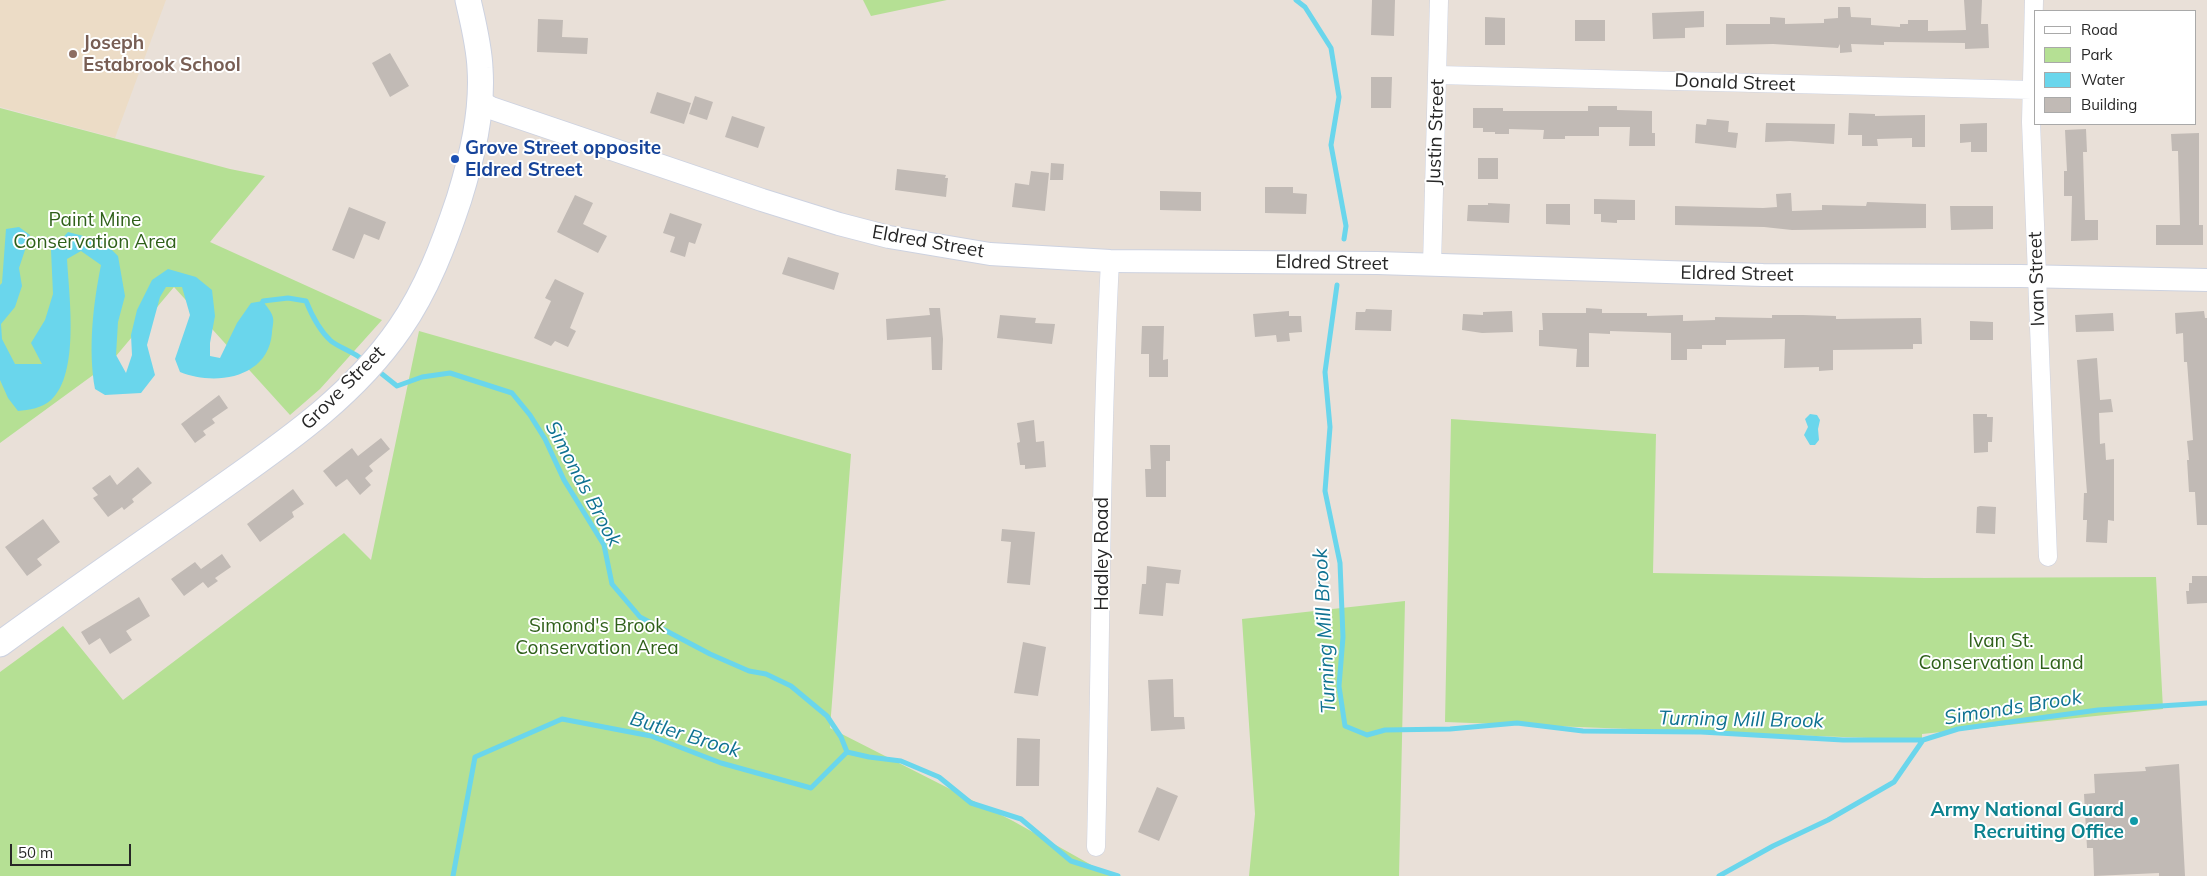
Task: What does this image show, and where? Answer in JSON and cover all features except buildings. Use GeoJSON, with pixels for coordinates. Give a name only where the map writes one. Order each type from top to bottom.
{"type":"FeatureCollection","features":[{"type":"Feature","properties":{"kind":"main road","name":"Grove Street"},"geometry":{"type":"LineString","coordinates":[[0,644],[308,425],[334,403],[380,355],[417,300],[446,237],[468,164],[480,102],[480,67],[468,0]]}},
{"type":"Feature","properties":{"kind":"street","name":"Justin Street"},"geometry":{"type":"LineString","coordinates":[[1432,265],[1439,0]]}},
{"type":"Feature","properties":{"kind":"street","name":"Ivan Street"},"geometry":{"type":"LineString","coordinates":[[2034,0],[2031,122],[2048,557]]}},
{"type":"Feature","properties":{"kind":"street","name":"Donald Street"},"geometry":{"type":"LineString","coordinates":[[1438,75],[2032,90]]}},
{"type":"Feature","properties":{"kind":"street","name":"Eldred Street"},"geometry":{"type":"LineString","coordinates":[[480,102],[491,108],[762,200],[889,237],[990,254],[1110,262],[1432,265],[1763,275],[2036,276],[2207,280]]}},
{"type":"Feature","properties":{"kind":"street","name":"Hadley Road"},"geometry":{"type":"LineString","coordinates":[[1096,847],[1101,649],[1102,426],[1110,262]]}},
{"type":"Feature","properties":{"kind":"shaded area","name":"Joseph Estabrook School"},"geometry":{"type":"Polygon","coordinates":[[[0,0],[166,0],[115,138],[0,107],[0,0]]]}},
{"type":"Feature","properties":{"kind":"green space"},"geometry":{"type":"Polygon","coordinates":[[[863,0],[947,0],[871,16],[863,0]]]}},
{"type":"Feature","properties":{"kind":"green space","name":"Paint Mine Conservation Area"},"geometry":{"type":"Polygon","coordinates":[[[0,108],[230,169],[265,176],[210,242],[382,320],[320,389],[290,415],[174,287],[111,362],[0,443],[0,108]]]}},
{"type":"Feature","properties":{"kind":"green space","name":"Simond's Brook Conservation Area"},"geometry":{"type":"Polygon","coordinates":[[[419,331],[851,454],[830,728],[1013,821],[1111,876],[0,876],[0,672],[63,626],[123,700],[344,533],[371,560],[419,331]]]}},
{"type":"Feature","properties":{"kind":"green space","name":"Ivan St. Conservation Land"},"geometry":{"type":"Polygon","coordinates":[[[1451,419],[1656,434],[1653,573],[1925,578],[2156,577],[2163,709],[1922,734],[1922,740],[1445,722],[1451,419]]]}},
{"type":"Feature","properties":{"kind":"green space"},"geometry":{"type":"Polygon","coordinates":[[[1405,601],[1399,876],[1249,876],[1255,814],[1242,619],[1405,601]]]}},
{"type":"Feature","properties":{"kind":"water"},"geometry":{"type":"Polygon","coordinates":[[[19,227],[30,235],[19,268],[22,286],[15,307],[1,324],[2,339],[15,364],[42,364],[31,343],[45,320],[53,294],[51,250],[68,232],[103,241],[118,256],[125,296],[118,322],[116,355],[126,373],[132,355],[131,335],[137,310],[152,280],[168,269],[196,277],[212,290],[215,316],[210,343],[210,356],[220,358],[237,323],[251,303],[263,301],[273,320],[268,348],[261,360],[250,369],[237,375],[223,378],[208,378],[180,372],[175,359],[190,315],[182,287],[166,287],[160,297],[147,345],[155,375],[141,393],[105,395],[95,389],[92,358],[94,311],[101,265],[81,251],[67,259],[71,333],[66,372],[60,388],[51,400],[44,405],[18,411],[8,398],[0,380],[0,285],[2,283],[6,229],[19,227]]]}},
{"type":"Feature","properties":{"kind":"water"},"geometry":{"type":"Polygon","coordinates":[[[1810,414],[1817,415],[1820,420],[1818,429],[1819,440],[1815,445],[1810,445],[1804,435],[1808,427],[1805,419],[1810,414]]]}},
{"type":"Feature","properties":{"kind":"waterway","name":"Turning Mill Brook"},"geometry":{"type":"LineString","coordinates":[[1296,0],[1305,7],[1331,48],[1339,97],[1331,145],[1346,226],[1344,239]]}},
{"type":"Feature","properties":{"kind":"waterway","name":"Turning Mill Brook"},"geometry":{"type":"LineString","coordinates":[[1337,285],[1325,372],[1330,427],[1325,491],[1340,563],[1343,637],[1339,686],[1345,726],[1367,735],[1385,730],[1450,729],[1517,723],[1583,731],[1701,732],[1843,740],[1923,740]]}},
{"type":"Feature","properties":{"kind":"waterway","name":"Simonds Brook"},"geometry":{"type":"LineString","coordinates":[[261,307],[263,301],[288,298],[306,301],[316,322],[327,337],[359,357]]}},
{"type":"Feature","properties":{"kind":"waterway","name":"Simonds Brook"},"geometry":{"type":"LineString","coordinates":[[382,374],[397,386],[422,377],[450,373],[512,393],[530,415],[545,439],[564,480],[604,545],[612,584],[640,617],[710,654],[749,671],[766,674],[791,686],[827,716],[841,737],[847,752],[901,761],[939,777],[971,803],[1021,819],[1071,861],[1118,876]]}},
{"type":"Feature","properties":{"kind":"waterway","name":"Simonds Brook"},"geometry":{"type":"LineString","coordinates":[[1719,876],[1773,846],[1828,820],[1894,782],[1923,740],[1958,729],[2098,710],[2207,703]]}},
{"type":"Feature","properties":{"kind":"waterway","name":"Butler Brook"},"geometry":{"type":"LineString","coordinates":[[453,876],[475,757],[562,719],[651,736],[721,763],[811,788],[847,752]]}},
{"type":"Feature","properties":{"kind":"place","name":"Joseph Estabrook School"},"geometry":{"type":"Point","coordinates":[73,54]}},
{"type":"Feature","properties":{"kind":"place","name":"Grove Street opposite Eldred Street"},"geometry":{"type":"Point","coordinates":[455,159]}},
{"type":"Feature","properties":{"kind":"place","name":"Army National Guard Recruiting Office"},"geometry":{"type":"Point","coordinates":[2134,821]}}]}
